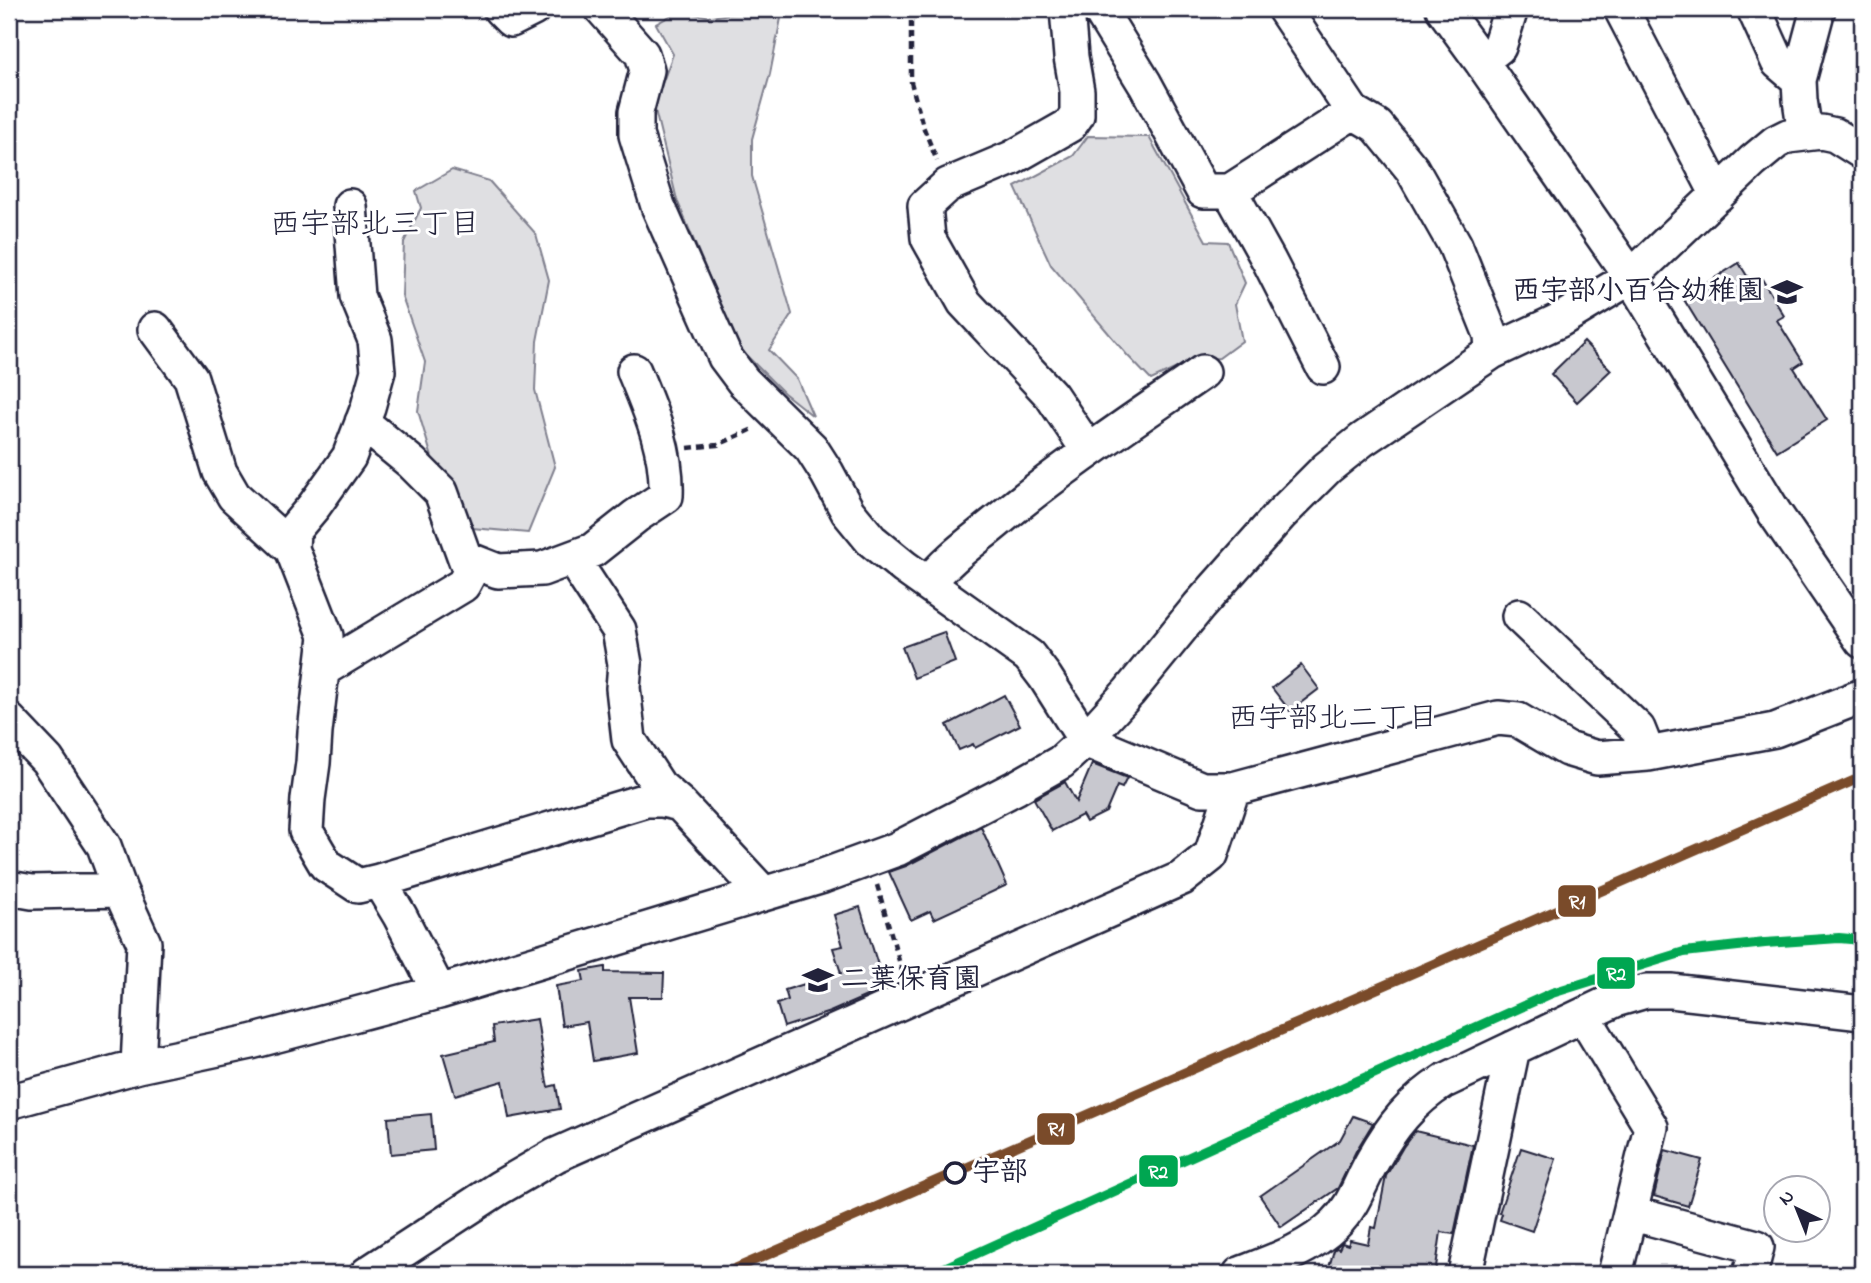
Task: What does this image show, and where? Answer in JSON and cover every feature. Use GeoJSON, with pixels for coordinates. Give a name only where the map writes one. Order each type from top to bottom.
{"type":"FeatureCollection","features":[{"type":"Feature","properties":{"kind":"street"},"geometry":{"type":"LineString","coordinates":[[500,9],[511,20],[533,9]]}},
{"type":"Feature","properties":{"kind":"street"},"geometry":{"type":"LineString","coordinates":[[602,9],[642,54],[647,70],[636,112],[636,135],[659,206],[725,357],[743,381],[811,448],[848,512],[871,540],[1029,656],[1085,740],[1202,789],[1233,789],[1498,718],[1518,720],[1567,749],[1597,758],[1648,754],[1775,730],[1862,696]]}},
{"type":"Feature","properties":{"kind":"street"},"geometry":{"type":"LineString","coordinates":[[1067,9],[1077,92],[1077,115],[1070,125],[1012,158],[948,185],[925,206],[928,238],[964,302],[1051,395],[1088,450]]}},
{"type":"Feature","properties":{"kind":"street"},"geometry":{"type":"LineString","coordinates":[[1099,9],[1203,191],[1230,191],[1353,112]]}},
{"type":"Feature","properties":{"kind":"street"},"geometry":{"type":"LineString","coordinates":[[1284,9],[1353,112],[1377,126],[1412,169],[1455,245],[1491,335],[1492,352]]}},
{"type":"Feature","properties":{"kind":"street"},"geometry":{"type":"LineString","coordinates":[[1443,9],[1631,277],[1774,512],[1862,641]]}},
{"type":"Feature","properties":{"kind":"street"},"geometry":{"type":"LineString","coordinates":[[1481,61],[1499,47],[1511,9]]}},
{"type":"Feature","properties":{"kind":"street"},"geometry":{"type":"LineString","coordinates":[[1621,9],[1718,195]]}},
{"type":"Feature","properties":{"kind":"street"},"geometry":{"type":"LineString","coordinates":[[1754,9],[1778,62],[1799,80]]}},
{"type":"Feature","properties":{"kind":"street"},"geometry":{"type":"LineString","coordinates":[[1805,133],[1799,80],[1818,9]]}},
{"type":"Feature","properties":{"kind":"street"},"geometry":{"type":"LineString","coordinates":[[9,1102],[138,1066],[251,1042],[439,992],[823,876],[897,849],[1061,762],[1129,692],[1280,515],[1327,468],[1362,440],[1492,352],[1560,320],[1631,277],[1776,142],[1788,136],[1821,132],[1835,135],[1862,152]]}},
{"type":"Feature","properties":{"kind":"street"},"geometry":{"type":"LineString","coordinates":[[1230,191],[1323,367]]}},
{"type":"Feature","properties":{"kind":"street"},"geometry":{"type":"LineString","coordinates":[[350,206],[357,296],[375,340],[378,371],[349,457],[293,531],[292,549],[326,636],[306,831],[326,865],[358,886],[646,800],[680,804]]}},
{"type":"Feature","properties":{"kind":"street"},"geometry":{"type":"LineString","coordinates":[[155,329],[191,378],[220,472],[234,496],[292,549]]}},
{"type":"Feature","properties":{"kind":"street"},"geometry":{"type":"LineString","coordinates":[[465,558],[498,571],[542,569],[593,550],[666,496],[663,451],[634,371]]}},
{"type":"Feature","properties":{"kind":"street"},"geometry":{"type":"LineString","coordinates":[[928,584],[940,569],[1019,503],[1088,450],[1203,372]]}},
{"type":"Feature","properties":{"kind":"street"},"geometry":{"type":"LineString","coordinates":[[322,670],[463,585],[470,572],[440,492],[412,463],[362,422]]}},
{"type":"Feature","properties":{"kind":"street"},"geometry":{"type":"LineString","coordinates":[[572,558],[620,630],[625,664],[623,688],[629,740],[659,786],[680,804],[763,893]]}},
{"type":"Feature","properties":{"kind":"street"},"geometry":{"type":"LineString","coordinates":[[1519,616],[1638,729],[1648,754]]}},
{"type":"Feature","properties":{"kind":"street"},"geometry":{"type":"LineString","coordinates":[[9,720],[47,760],[104,846],[144,943],[138,1066]]}},
{"type":"Feature","properties":{"kind":"street"},"geometry":{"type":"LineString","coordinates":[[367,1274],[499,1188],[556,1155],[1182,878],[1211,855],[1233,789]]}},
{"type":"Feature","properties":{"kind":"street"},"geometry":{"type":"LineString","coordinates":[[379,881],[439,992]]}},
{"type":"Feature","properties":{"kind":"street"},"geometry":{"type":"LineString","coordinates":[[9,888],[32,892],[120,890]]}},
{"type":"Feature","properties":{"kind":"street"},"geometry":{"type":"LineString","coordinates":[[1240,1274],[1293,1254],[1314,1242],[1336,1223],[1354,1201],[1372,1161],[1407,1109],[1424,1093],[1615,1000],[1646,991],[1685,992],[1862,1013]]}},
{"type":"Feature","properties":{"kind":"street"},"geometry":{"type":"LineString","coordinates":[[1583,1015],[1651,1127],[1615,1274]]}},
{"type":"Feature","properties":{"kind":"street"},"geometry":{"type":"LineString","coordinates":[[1465,1274],[1513,1048]]}},
{"type":"Feature","properties":{"kind":"street"},"geometry":{"type":"LineString","coordinates":[[1630,1213],[1757,1247],[1750,1274]]}},
{"type":"Feature","properties":{"kind":"path"},"geometry":{"type":"LineString","coordinates":[[911,9],[911,82],[923,126],[948,185]]}},
{"type":"Feature","properties":{"kind":"path"},"geometry":{"type":"LineString","coordinates":[[663,451],[718,445],[755,428],[774,411]]}},
{"type":"Feature","properties":{"kind":"path"},"geometry":{"type":"LineString","coordinates":[[869,859],[910,998]]}},
{"type":"Feature","properties":{"kind":"shaded area"},"geometry":{"type":"Polygon","coordinates":[[[751,9],[771,9],[781,18],[770,74],[752,139],[752,176],[792,314],[769,350],[797,379],[813,416],[784,393],[738,347],[677,200],[654,106],[673,54],[656,24],[679,11],[711,17],[751,9]]]}},
{"type":"Feature","properties":{"kind":"shaded area"},"geometry":{"type":"Polygon","coordinates":[[[1088,136],[1149,137],[1206,241],[1228,242],[1245,283],[1235,304],[1242,341],[1219,358],[1194,360],[1151,380],[1051,265],[1015,187],[1073,156],[1088,136]]]}},
{"type":"Feature","properties":{"kind":"shaded area"},"geometry":{"type":"Polygon","coordinates":[[[452,170],[489,181],[536,234],[549,280],[537,341],[535,390],[555,467],[528,533],[472,528],[434,464],[418,411],[425,362],[402,296],[404,242],[421,208],[416,191],[452,170]]]}},
{"type":"Feature","properties":{"kind":"building"},"geometry":{"type":"Polygon","coordinates":[[[1739,263],[1752,284],[1762,279],[1784,316],[1777,320],[1803,362],[1794,368],[1827,420],[1777,451],[1683,298],[1739,263]]]}},
{"type":"Feature","properties":{"kind":"building"},"geometry":{"type":"Polygon","coordinates":[[[1584,342],[1611,370],[1577,402],[1551,374],[1584,342]]]}},
{"type":"Feature","properties":{"kind":"building"},"geometry":{"type":"Polygon","coordinates":[[[944,632],[955,662],[914,678],[902,647],[944,632]]]}},
{"type":"Feature","properties":{"kind":"building"},"geometry":{"type":"Polygon","coordinates":[[[1301,665],[1319,689],[1290,711],[1272,688],[1301,665]]]}},
{"type":"Feature","properties":{"kind":"building"},"geometry":{"type":"Polygon","coordinates":[[[1004,695],[1020,725],[975,748],[973,744],[959,750],[947,725],[1004,695]]]}},
{"type":"Feature","properties":{"kind":"building"},"geometry":{"type":"Polygon","coordinates":[[[1092,764],[1127,778],[1122,788],[1117,786],[1106,812],[1086,822],[1082,815],[1052,831],[1034,799],[1065,782],[1076,802],[1092,764]]]}},
{"type":"Feature","properties":{"kind":"building"},"geometry":{"type":"Polygon","coordinates":[[[981,827],[1007,885],[934,919],[930,911],[911,920],[889,872],[981,827]]]}},
{"type":"Feature","properties":{"kind":"building"},"geometry":{"type":"Polygon","coordinates":[[[860,907],[885,988],[830,1012],[784,1027],[777,1004],[788,1000],[785,990],[841,973],[833,948],[843,946],[834,915],[860,907]]]}},
{"type":"Feature","properties":{"kind":"building"},"geometry":{"type":"Polygon","coordinates":[[[605,967],[605,972],[664,973],[663,997],[629,997],[638,1053],[593,1061],[587,1022],[562,1026],[556,986],[584,981],[582,971],[605,967]]]}},
{"type":"Feature","properties":{"kind":"building"},"geometry":{"type":"Polygon","coordinates":[[[537,1019],[548,1087],[556,1085],[560,1109],[509,1118],[503,1081],[455,1095],[443,1054],[494,1042],[492,1026],[537,1019]]]}},
{"type":"Feature","properties":{"kind":"building"},"geometry":{"type":"Polygon","coordinates":[[[431,1114],[434,1150],[391,1154],[388,1118],[431,1114]]]}},
{"type":"Feature","properties":{"kind":"building"},"geometry":{"type":"Polygon","coordinates":[[[1353,1116],[1373,1123],[1338,1188],[1281,1227],[1260,1196],[1340,1140],[1353,1116]]]}},
{"type":"Feature","properties":{"kind":"building"},"geometry":{"type":"Polygon","coordinates":[[[1415,1131],[1473,1145],[1454,1234],[1441,1232],[1435,1274],[1327,1274],[1334,1250],[1339,1249],[1342,1243],[1348,1245],[1350,1240],[1368,1244],[1371,1227],[1376,1228],[1386,1176],[1415,1131]]]}},
{"type":"Feature","properties":{"kind":"building"},"geometry":{"type":"Polygon","coordinates":[[[1521,1148],[1556,1159],[1532,1231],[1500,1220],[1502,1214],[1499,1213],[1521,1148]]]}},
{"type":"Feature","properties":{"kind":"building"},"geometry":{"type":"Polygon","coordinates":[[[1665,1150],[1702,1160],[1688,1206],[1654,1196],[1665,1150]]]}},
{"type":"Feature","properties":{"kind":"railway"},"geometry":{"type":"LineString","coordinates":[[931,1274],[987,1249]]}},
{"type":"Feature","properties":{"kind":"transit line","name":"R1"},"geometry":{"type":"LineString","coordinates":[[723,1274],[1862,777]]}},
{"type":"Feature","properties":{"kind":"transit line","name":"R2"},"geometry":{"type":"LineString","coordinates":[[931,1274],[1552,993],[1684,952],[1839,938],[1862,940]]}},
{"type":"Feature","properties":{"kind":"place","name":"西宇部小百合幼稚園"},"geometry":{"type":"Point","coordinates":[1787,292]}},
{"type":"Feature","properties":{"kind":"place","name":"二葉保育園"},"geometry":{"type":"Point","coordinates":[818,980]}},
{"type":"Feature","properties":{"kind":"place","name":"宇部"},"geometry":{"type":"Point","coordinates":[955,1173]}},
{"type":"Feature","properties":{"kind":"district","name":"西宇部北三丁目"},"geometry":{"type":"Point","coordinates":[375,226]}},
{"type":"Feature","properties":{"kind":"district","name":"西宇部北二丁目"},"geometry":{"type":"Point","coordinates":[1333,720]}}]}
